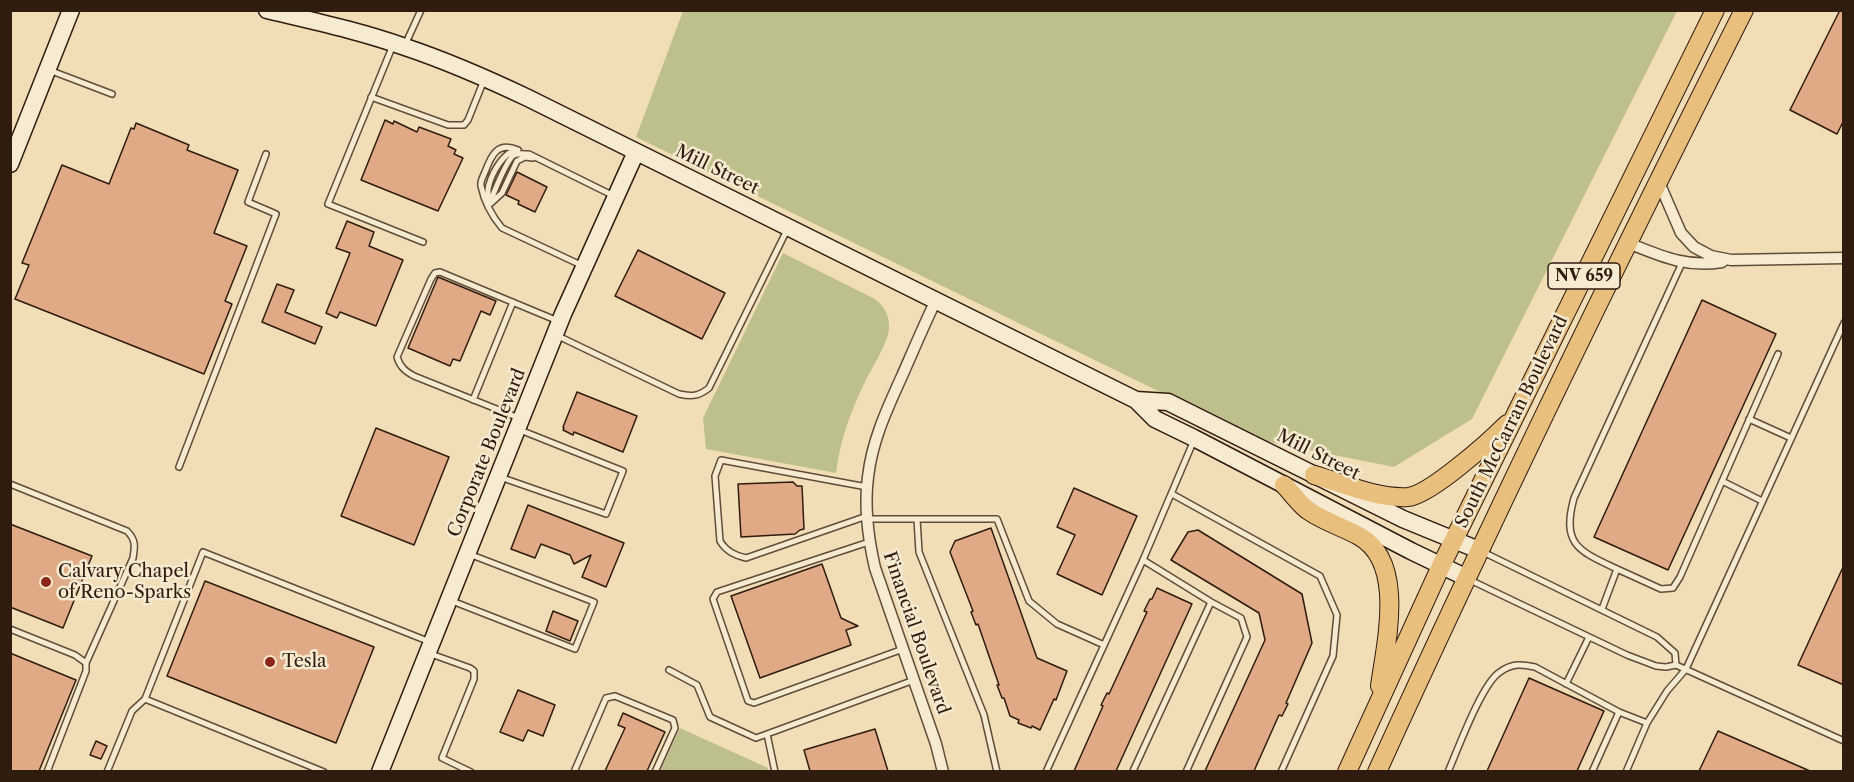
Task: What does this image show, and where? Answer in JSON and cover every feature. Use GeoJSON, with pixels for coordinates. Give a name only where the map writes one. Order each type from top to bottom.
{"type":"FeatureCollection","features":[{"type":"Feature","properties":{"kind":"main road"},"geometry":{"type":"LineString","coordinates":[[10,164],[71,10]]}},
{"type":"Feature","properties":{"kind":"main road","name":"Mill Street"},"geometry":{"type":"LineString","coordinates":[[267,10],[285,12],[399,45],[485,78],[1136,400],[1155,419],[1467,578]]}},
{"type":"Feature","properties":{"kind":"main road","name":"South McCarran Boulevard"},"geometry":{"type":"LineString","coordinates":[[1347,771],[1441,566],[1715,10]]}},
{"type":"Feature","properties":{"kind":"main road","name":"South McCarran Boulevard"},"geometry":{"type":"LineString","coordinates":[[1377,771],[1658,180],[1744,10]]}},
{"type":"Feature","properties":{"kind":"main road","name":"Corporate Boulevard"},"geometry":{"type":"LineString","coordinates":[[380,771],[557,328],[636,152]]}},
{"type":"Feature","properties":{"kind":"main road","name":"Mill Street"},"geometry":{"type":"LineString","coordinates":[[1136,400],[1168,402],[1403,519],[1481,551]]}},
{"type":"Feature","properties":{"kind":"main road"},"geometry":{"type":"LineString","coordinates":[[1314,475],[1388,496],[1411,497],[1424,491],[1465,461],[1518,411]]}},
{"type":"Feature","properties":{"kind":"main road"},"geometry":{"type":"LineString","coordinates":[[1284,485],[1308,511],[1361,537],[1384,563],[1390,598],[1377,706]]}},
{"type":"Feature","properties":{"kind":"street"},"geometry":{"type":"LineString","coordinates":[[1658,180],[1676,225],[1687,241],[1702,252],[1731,260],[1844,258]]}},
{"type":"Feature","properties":{"kind":"street"},"geometry":{"type":"LineString","coordinates":[[1628,243],[1682,262],[1710,264],[1731,260]]}},
{"type":"Feature","properties":{"kind":"street","name":"Financial Boulevard"},"geometry":{"type":"LineString","coordinates":[[936,300],[881,422],[872,450],[867,487],[867,517],[869,542],[875,568],[936,744],[943,771]]}},
{"type":"Feature","properties":{"kind":"lane"},"geometry":{"type":"LineString","coordinates":[[421,10],[371,97],[328,204],[423,242]]}},
{"type":"Feature","properties":{"kind":"lane"},"geometry":{"type":"LineString","coordinates":[[48,69],[112,94]]}},
{"type":"Feature","properties":{"kind":"lane"},"geometry":{"type":"LineString","coordinates":[[371,97],[448,125],[464,125],[485,78]]}},
{"type":"Feature","properties":{"kind":"lane"},"geometry":{"type":"LineString","coordinates":[[584,267],[502,228],[493,217],[485,199],[481,181],[490,158],[494,153],[510,146],[615,197]]}},
{"type":"Feature","properties":{"kind":"lane"},"geometry":{"type":"LineString","coordinates":[[489,205],[488,187],[497,169],[507,153],[518,150]]}},
{"type":"Feature","properties":{"kind":"lane"},"geometry":{"type":"LineString","coordinates":[[489,205],[511,157],[526,153]]}},
{"type":"Feature","properties":{"kind":"lane"},"geometry":{"type":"LineString","coordinates":[[179,467],[276,214],[248,202],[266,154]]}},
{"type":"Feature","properties":{"kind":"lane"},"geometry":{"type":"LineString","coordinates":[[489,205],[502,193],[516,161],[525,157],[535,158]]}},
{"type":"Feature","properties":{"kind":"lane"},"geometry":{"type":"LineString","coordinates":[[499,476],[606,514],[623,471],[519,424],[473,399],[414,376],[403,369],[397,357],[435,273],[448,274],[513,302],[557,328],[689,397],[709,388],[788,227]]}},
{"type":"Feature","properties":{"kind":"lane"},"geometry":{"type":"LineString","coordinates":[[1682,262],[1579,488],[1570,513],[1569,527],[1577,547],[1585,554],[1661,589],[1673,588],[1680,578],[1778,354]]}},
{"type":"Feature","properties":{"kind":"lane"},"geometry":{"type":"LineString","coordinates":[[473,399],[513,302]]}},
{"type":"Feature","properties":{"kind":"lane"},"geometry":{"type":"LineString","coordinates":[[1626,771],[1647,723],[1666,691],[1686,669],[1844,323]]}},
{"type":"Feature","properties":{"kind":"lane"},"geometry":{"type":"LineString","coordinates":[[1749,419],[1791,438]]}},
{"type":"Feature","properties":{"kind":"lane"},"geometry":{"type":"LineString","coordinates":[[1046,771],[1143,560],[1194,438]]}},
{"type":"Feature","properties":{"kind":"lane"},"geometry":{"type":"LineString","coordinates":[[867,487],[721,460],[715,476],[720,542],[724,549],[746,558],[867,517],[997,519],[1029,601],[1057,624],[1104,645]]}},
{"type":"Feature","properties":{"kind":"lane"},"geometry":{"type":"LineString","coordinates":[[1722,481],[1762,501]]}},
{"type":"Feature","properties":{"kind":"lane"},"geometry":{"type":"LineString","coordinates":[[10,484],[127,531],[133,537],[135,544],[133,558],[86,663],[86,671],[46,771]]}},
{"type":"Feature","properties":{"kind":"lane"},"geometry":{"type":"LineString","coordinates":[[1172,494],[1320,576],[1337,615],[1333,656],[1281,771]]}},
{"type":"Feature","properties":{"kind":"lane"},"geometry":{"type":"LineString","coordinates":[[917,519],[919,552],[984,715],[997,771]]}},
{"type":"Feature","properties":{"kind":"lane"},"geometry":{"type":"LineString","coordinates":[[869,542],[717,592],[713,598],[748,701],[754,703],[903,649]]}},
{"type":"Feature","properties":{"kind":"lane"},"geometry":{"type":"LineString","coordinates":[[1481,551],[1657,637],[1675,653],[1676,665]]}},
{"type":"Feature","properties":{"kind":"lane"},"geometry":{"type":"LineString","coordinates":[[107,771],[132,711],[145,699],[203,552],[430,648],[474,671],[474,679],[442,759],[471,771]]}},
{"type":"Feature","properties":{"kind":"lane"},"geometry":{"type":"LineString","coordinates":[[449,600],[575,649],[591,611],[594,602],[468,553]]}},
{"type":"Feature","properties":{"kind":"lane"},"geometry":{"type":"LineString","coordinates":[[1143,560],[1241,618],[1247,637],[1186,771]]}},
{"type":"Feature","properties":{"kind":"lane"},"geometry":{"type":"LineString","coordinates":[[1602,609],[1617,569]]}},
{"type":"Feature","properties":{"kind":"lane"},"geometry":{"type":"LineString","coordinates":[[1467,578],[1641,661],[1666,667],[1676,665],[1844,741]]}},
{"type":"Feature","properties":{"kind":"lane"},"geometry":{"type":"LineString","coordinates":[[1135,771],[1133,771],[1211,602]]}},
{"type":"Feature","properties":{"kind":"lane"},"geometry":{"type":"LineString","coordinates":[[10,629],[75,655],[86,663]]}},
{"type":"Feature","properties":{"kind":"lane"},"geometry":{"type":"LineString","coordinates":[[1566,684],[1589,637]]}},
{"type":"Feature","properties":{"kind":"lane"},"geometry":{"type":"LineString","coordinates":[[1448,771],[1484,691],[1499,672],[1520,663],[1535,667],[1619,712],[1647,723]]}},
{"type":"Feature","properties":{"kind":"lane"},"geometry":{"type":"LineString","coordinates":[[669,670],[697,685],[710,717],[756,738],[914,680]]}},
{"type":"Feature","properties":{"kind":"lane"},"geometry":{"type":"LineString","coordinates":[[574,771],[606,698],[615,696],[672,720],[675,728],[655,771]]}},
{"type":"Feature","properties":{"kind":"lane"},"geometry":{"type":"LineString","coordinates":[[145,699],[324,771]]}},
{"type":"Feature","properties":{"kind":"lane"},"geometry":{"type":"LineString","coordinates":[[1592,771],[1619,712]]}},
{"type":"Feature","properties":{"kind":"lane"},"geometry":{"type":"LineString","coordinates":[[767,734],[775,771]]}},
{"type":"Feature","properties":{"kind":"green space"},"geometry":{"type":"Polygon","coordinates":[[[683,11],[1677,11],[1472,419],[1394,467],[1259,440],[636,137],[683,11]]]}},
{"type":"Feature","properties":{"kind":"green space"},"geometry":{"type":"Polygon","coordinates":[[[783,253],[873,298],[883,307],[888,319],[889,329],[886,341],[851,414],[840,449],[836,473],[706,449],[703,418],[783,253]]]}},
{"type":"Feature","properties":{"kind":"green space"},"geometry":{"type":"Polygon","coordinates":[[[680,728],[768,768],[767,771],[660,771],[680,728]]]}},
{"type":"Feature","properties":{"kind":"building"},"geometry":{"type":"Polygon","coordinates":[[[1840,10],[1844,10],[1844,120],[1837,134],[1790,110],[1840,10]]]}},
{"type":"Feature","properties":{"kind":"building"},"geometry":{"type":"Polygon","coordinates":[[[385,120],[393,124],[394,121],[417,132],[419,127],[451,139],[448,146],[456,150],[454,154],[463,158],[438,211],[361,180],[385,120]]]}},
{"type":"Feature","properties":{"kind":"building"},"geometry":{"type":"Polygon","coordinates":[[[136,123],[189,145],[187,150],[238,170],[214,233],[247,246],[225,301],[232,304],[204,374],[15,299],[29,265],[22,263],[62,165],[109,184],[131,128],[134,129],[136,123]]]}},
{"type":"Feature","properties":{"kind":"building"},"geometry":{"type":"Polygon","coordinates":[[[517,172],[547,187],[535,212],[506,195],[517,172]]]}},
{"type":"Feature","properties":{"kind":"building"},"geometry":{"type":"Polygon","coordinates":[[[347,221],[374,232],[369,246],[403,260],[376,326],[340,312],[337,318],[326,313],[350,253],[336,248],[347,221]]]}},
{"type":"Feature","properties":{"kind":"building"},"geometry":{"type":"Polygon","coordinates":[[[638,250],[725,293],[702,339],[615,296],[638,250]]]}},
{"type":"Feature","properties":{"kind":"building"},"geometry":{"type":"Polygon","coordinates":[[[438,277],[496,301],[490,315],[481,311],[460,361],[453,359],[450,366],[408,348],[438,277]]]}},
{"type":"Feature","properties":{"kind":"building"},"geometry":{"type":"Polygon","coordinates":[[[277,284],[294,290],[285,312],[322,327],[315,344],[262,322],[277,284]]]}},
{"type":"Feature","properties":{"kind":"building"},"geometry":{"type":"Polygon","coordinates":[[[1702,300],[1776,334],[1668,570],[1594,537],[1702,300]]]}},
{"type":"Feature","properties":{"kind":"building"},"geometry":{"type":"Polygon","coordinates":[[[577,392],[637,416],[623,452],[574,432],[573,435],[563,430],[577,392]]]}},
{"type":"Feature","properties":{"kind":"building"},"geometry":{"type":"Polygon","coordinates":[[[376,428],[449,457],[414,545],[341,516],[376,428]]]}},
{"type":"Feature","properties":{"kind":"building"},"geometry":{"type":"Polygon","coordinates":[[[793,482],[797,486],[802,486],[804,529],[795,534],[741,537],[738,484],[793,482]]]}},
{"type":"Feature","properties":{"kind":"building"},"geometry":{"type":"Polygon","coordinates":[[[1074,488],[1137,516],[1102,595],[1057,574],[1075,535],[1057,527],[1074,488]]]}},
{"type":"Feature","properties":{"kind":"building"},"geometry":{"type":"Polygon","coordinates":[[[528,505],[624,543],[606,587],[582,577],[591,555],[574,564],[570,555],[541,544],[535,558],[511,549],[528,505]]]}},
{"type":"Feature","properties":{"kind":"building","name":"Calvary Chapel of Reno-Sparks"},"geometry":{"type":"Polygon","coordinates":[[[10,524],[92,556],[63,628],[10,607],[10,524]]]}},
{"type":"Feature","properties":{"kind":"building"},"geometry":{"type":"Polygon","coordinates":[[[991,528],[1037,658],[1067,671],[1056,700],[1054,699],[1040,730],[1018,723],[1019,720],[1010,716],[950,552],[955,541],[991,528]]]}},
{"type":"Feature","properties":{"kind":"building"},"geometry":{"type":"Polygon","coordinates":[[[1198,530],[1302,594],[1312,643],[1286,703],[1288,704],[1282,716],[1279,715],[1254,771],[1205,771],[1265,640],[1259,613],[1171,560],[1188,532],[1198,530]]]}},
{"type":"Feature","properties":{"kind":"building"},"geometry":{"type":"Polygon","coordinates":[[[822,564],[841,618],[858,626],[846,630],[851,645],[760,678],[731,596],[822,564]]]}},
{"type":"Feature","properties":{"kind":"building"},"geometry":{"type":"Polygon","coordinates":[[[1844,565],[1844,685],[1798,665],[1844,565]]]}},
{"type":"Feature","properties":{"kind":"building","name":"Tesla"},"geometry":{"type":"Polygon","coordinates":[[[205,581],[374,647],[336,743],[167,676],[205,581]]]}},
{"type":"Feature","properties":{"kind":"building"},"geometry":{"type":"Polygon","coordinates":[[[1157,588],[1192,604],[1116,771],[1074,771],[1103,706],[1101,705],[1107,693],[1109,694],[1147,612],[1144,611],[1157,588]]]}},
{"type":"Feature","properties":{"kind":"building"},"geometry":{"type":"Polygon","coordinates":[[[553,611],[578,621],[570,641],[546,631],[553,611]]]}},
{"type":"Feature","properties":{"kind":"building"},"geometry":{"type":"Polygon","coordinates":[[[10,653],[76,680],[39,771],[10,771],[10,653]]]}},
{"type":"Feature","properties":{"kind":"building"},"geometry":{"type":"Polygon","coordinates":[[[1529,678],[1604,711],[1577,771],[1487,771],[1529,678]]]}},
{"type":"Feature","properties":{"kind":"building"},"geometry":{"type":"Polygon","coordinates":[[[518,690],[555,705],[543,736],[528,730],[523,741],[500,732],[518,690]]]}},
{"type":"Feature","properties":{"kind":"building"},"geometry":{"type":"Polygon","coordinates":[[[623,713],[665,732],[647,771],[605,771],[625,728],[618,725],[623,713]]]}},
{"type":"Feature","properties":{"kind":"building"},"geometry":{"type":"Polygon","coordinates":[[[875,729],[888,771],[810,771],[804,750],[875,729]]]}},
{"type":"Feature","properties":{"kind":"building"},"geometry":{"type":"Polygon","coordinates":[[[1718,731],[1810,771],[1699,771],[1718,731]]]}},
{"type":"Feature","properties":{"kind":"building"},"geometry":{"type":"Polygon","coordinates":[[[96,741],[107,746],[101,759],[90,755],[96,741]]]}},
{"type":"Feature","properties":{"kind":"place","name":"Calvary Chapel of Reno-Sparks"},"geometry":{"type":"Point","coordinates":[46,582]}},
{"type":"Feature","properties":{"kind":"place","name":"Tesla"},"geometry":{"type":"Point","coordinates":[270,662]}}]}
